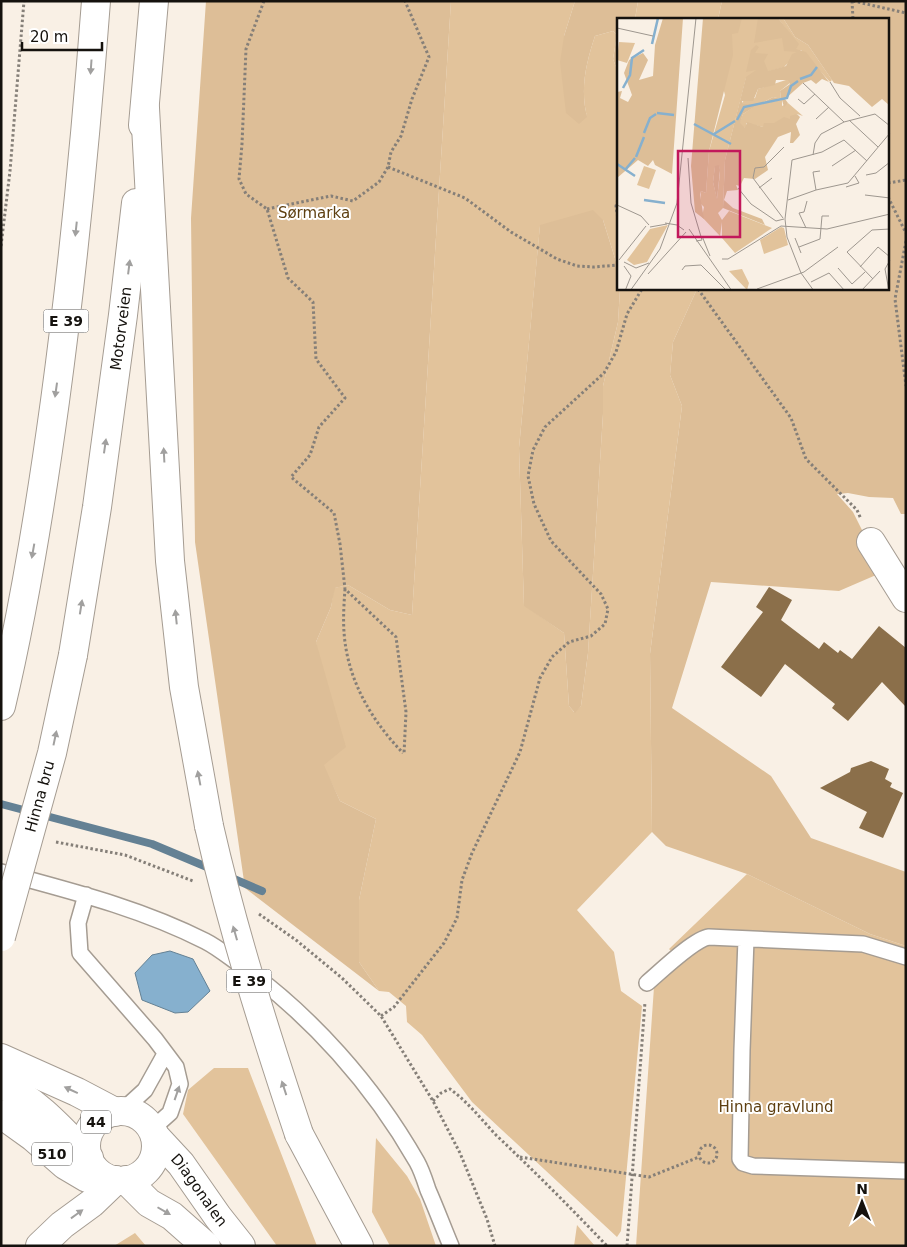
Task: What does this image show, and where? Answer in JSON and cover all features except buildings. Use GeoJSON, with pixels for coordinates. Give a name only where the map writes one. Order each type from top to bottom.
{"type":"FeatureCollection","features":[{"type":"Feature","properties":{"kind":"main road","name":"E 39"},"geometry":{"type":"LineString","coordinates":[[1,706],[17,639],[47,456],[67,309],[89,103],[96,1]]}},
{"type":"Feature","properties":{"kind":"main road","name":"Motorveien"},"geometry":{"type":"LineString","coordinates":[[73,655],[97,507],[123,315],[135,218],[154,1]]}},
{"type":"Feature","properties":{"kind":"main road","name":"E 39"},"geometry":{"type":"LineString","coordinates":[[145,108],[170,561],[184,687],[209,826],[224,891],[245,967],[299,1134],[338,1246]]}},
{"type":"Feature","properties":{"kind":"main road"},"geometry":{"type":"LineString","coordinates":[[871,542],[906,598]]}},
{"type":"Feature","properties":{"kind":"main road","name":"Hinna bru"},"geometry":{"type":"LineString","coordinates":[[1,937],[52,753],[73,655]]}},
{"type":"Feature","properties":{"kind":"main road"},"geometry":{"type":"LineString","coordinates":[[1,1058],[118,1111]]}},
{"type":"Feature","properties":{"kind":"main road","name":"510"},"geometry":{"type":"LineString","coordinates":[[1,1084],[39,1109],[89,1158]]}},
{"type":"Feature","properties":{"kind":"main road","name":"44"},"geometry":{"type":"LineString","coordinates":[[89,1158],[87,1143],[91,1129],[105,1115],[118,1111],[134,1113],[144,1119],[154,1133]]}},
{"type":"Feature","properties":{"kind":"main road","name":"510"},"geometry":{"type":"LineString","coordinates":[[1,1114],[28,1132],[72,1170],[87,1178],[117,1180]]}},
{"type":"Feature","properties":{"kind":"main road"},"geometry":{"type":"LineString","coordinates":[[89,1158],[97,1170],[117,1180],[138,1177],[147,1170],[154,1160],[157,1148],[154,1133]]}},
{"type":"Feature","properties":{"kind":"main road","name":"Diagonalen"},"geometry":{"type":"LineString","coordinates":[[154,1133],[181,1164],[218,1217],[242,1246]]}},
{"type":"Feature","properties":{"kind":"main road","name":"E 39"},"geometry":{"type":"LineString","coordinates":[[299,1134],[359,1246]]}},
{"type":"Feature","properties":{"kind":"main road"},"geometry":{"type":"LineString","coordinates":[[40,1246],[62,1225],[92,1204],[117,1180]]}},
{"type":"Feature","properties":{"kind":"main road","name":"Diagonalen"},"geometry":{"type":"LineString","coordinates":[[117,1180],[149,1203],[172,1216],[206,1246]]}},
{"type":"Feature","properties":{"kind":"lane"},"geometry":{"type":"LineString","coordinates":[[1,872],[86,894],[141,912],[207,942],[252,973],[292,1007],[355,1073],[388,1114],[418,1164],[451,1246]]}},
{"type":"Feature","properties":{"kind":"lane"},"geometry":{"type":"LineString","coordinates":[[86,894],[78,923],[80,953],[176,1067],[180,1084],[170,1113],[154,1133]]}},
{"type":"Feature","properties":{"kind":"lane"},"geometry":{"type":"LineString","coordinates":[[647,983],[678,956],[705,938],[863,944],[906,957]]}},
{"type":"Feature","properties":{"kind":"lane"},"geometry":{"type":"LineString","coordinates":[[746,939],[740,1159],[743,1163],[753,1166],[906,1171]]}},
{"type":"Feature","properties":{"kind":"lane"},"geometry":{"type":"LineString","coordinates":[[118,1111],[145,1090],[165,1054]]}},
{"type":"Feature","properties":{"kind":"path"},"geometry":{"type":"LineString","coordinates":[[1,246],[10,171],[24,1]]}},
{"type":"Feature","properties":{"kind":"path"},"geometry":{"type":"LineString","coordinates":[[264,1],[246,49],[239,179],[246,194],[267,209],[288,278],[313,302],[316,359],[345,398],[319,427],[310,455],[291,477],[334,514],[340,544],[344,589],[344,632],[350,666],[371,714],[386,735],[404,754],[406,712],[396,637],[344,589]]}},
{"type":"Feature","properties":{"kind":"path"},"geometry":{"type":"LineString","coordinates":[[267,209],[332,196],[353,201],[379,182],[388,167],[391,152],[401,136],[412,99],[429,57],[405,1]]}},
{"type":"Feature","properties":{"kind":"path"},"geometry":{"type":"LineString","coordinates":[[853,18],[852,1],[906,13]]}},
{"type":"Feature","properties":{"kind":"path"},"geometry":{"type":"LineString","coordinates":[[388,167],[465,198],[511,232],[557,259],[577,266],[617,266]]}},
{"type":"Feature","properties":{"kind":"path"},"geometry":{"type":"LineString","coordinates":[[890,183],[906,180]]}},
{"type":"Feature","properties":{"kind":"path"},"geometry":{"type":"LineString","coordinates":[[890,202],[906,232]]}},
{"type":"Feature","properties":{"kind":"path"},"geometry":{"type":"LineString","coordinates":[[906,241],[895,299],[906,386]]}},
{"type":"Feature","properties":{"kind":"path"},"geometry":{"type":"LineString","coordinates":[[381,1016],[394,1007],[444,943],[457,918],[462,880],[472,852],[520,752],[540,678],[552,657],[569,642],[590,636],[605,624],[608,609],[601,594],[551,541],[534,504],[528,476],[533,450],[545,427],[604,373],[616,352],[627,314],[641,290]]}},
{"type":"Feature","properties":{"kind":"path"},"geometry":{"type":"LineString","coordinates":[[699,290],[791,418],[806,459],[857,510],[871,542]]}},
{"type":"Feature","properties":{"kind":"path"},"geometry":{"type":"LineString","coordinates":[[627,1246],[634,1176],[647,983]]}},
{"type":"Feature","properties":{"kind":"path"},"geometry":{"type":"LineString","coordinates":[[496,1246],[460,1153],[433,1101],[441,1093],[450,1089],[462,1098],[607,1246]]}},
{"type":"Feature","properties":{"kind":"path"},"geometry":{"type":"LineString","coordinates":[[705,1145],[714,1146],[717,1152],[716,1158],[709,1163],[703,1162],[699,1157],[699,1151],[705,1145]]}},
{"type":"Feature","properties":{"kind":"path"},"geometry":{"type":"LineString","coordinates":[[519,1157],[649,1177],[699,1157]]}},
{"type":"Feature","properties":{"kind":"green space","name":"Sørmarka"},"geometry":{"type":"Polygon","coordinates":[[[206,1],[451,1],[412,615],[390,610],[348,585],[335,588],[331,607],[316,642],[346,747],[324,765],[340,801],[376,819],[359,900],[359,962],[379,991],[245,888],[195,542],[191,218],[206,1]]]}},
{"type":"Feature","properties":{"kind":"green space"},"geometry":{"type":"Polygon","coordinates":[[[451,1],[575,1],[564,36],[587,117],[584,86],[589,56],[595,36],[613,31],[617,35],[613,59],[617,69],[617,265],[603,220],[540,226],[519,448],[524,605],[564,633],[569,706],[574,712],[581,706],[588,653],[603,414],[603,386],[618,322],[620,290],[697,290],[673,342],[670,375],[682,406],[650,654],[652,832],[577,910],[614,952],[621,991],[642,1006],[621,1231],[617,1237],[472,1102],[422,1035],[407,1022],[406,1006],[389,992],[379,991],[359,962],[359,900],[376,819],[340,801],[323,765],[316,642],[331,607],[334,588],[348,585],[390,610],[412,615],[451,1]]]}},
{"type":"Feature","properties":{"kind":"green space"},"geometry":{"type":"Polygon","coordinates":[[[575,1],[638,1],[635,18],[617,18],[617,35],[613,31],[595,36],[589,56],[584,86],[587,117],[579,124],[566,113],[560,62],[564,36],[575,1]]]}},
{"type":"Feature","properties":{"kind":"green space"},"geometry":{"type":"Polygon","coordinates":[[[638,1],[722,1],[718,18],[635,18],[638,1]]]}},
{"type":"Feature","properties":{"kind":"green space"},"geometry":{"type":"Polygon","coordinates":[[[722,1],[906,1],[906,514],[901,514],[893,498],[869,497],[848,493],[837,494],[853,512],[883,572],[839,591],[711,582],[672,708],[771,776],[811,838],[906,872],[906,946],[870,934],[747,874],[666,846],[652,832],[650,654],[682,406],[670,375],[673,342],[697,290],[890,290],[890,18],[718,18],[722,1]]]}},
{"type":"Feature","properties":{"kind":"green space"},"geometry":{"type":"Polygon","coordinates":[[[617,35],[617,69],[613,59],[617,35]]]}},
{"type":"Feature","properties":{"kind":"green space"},"geometry":{"type":"Polygon","coordinates":[[[593,210],[603,220],[617,265],[617,290],[620,290],[618,322],[603,386],[603,414],[588,653],[581,706],[575,713],[569,706],[564,633],[524,606],[519,448],[540,225],[593,210]]]}},
{"type":"Feature","properties":{"kind":"green space","name":"Hinna gravlund"},"geometry":{"type":"Polygon","coordinates":[[[747,874],[870,934],[906,946],[906,1246],[636,1246],[654,987],[677,957],[669,949],[747,874]]]}},
{"type":"Feature","properties":{"kind":"green space"},"geometry":{"type":"Polygon","coordinates":[[[214,1068],[248,1068],[317,1246],[277,1246],[183,1114],[188,1090],[214,1068]]]}},
{"type":"Feature","properties":{"kind":"green space"},"geometry":{"type":"Polygon","coordinates":[[[376,1138],[407,1176],[420,1199],[436,1246],[390,1246],[372,1212],[376,1138]]]}},
{"type":"Feature","properties":{"kind":"green space"},"geometry":{"type":"Polygon","coordinates":[[[577,1225],[595,1246],[574,1246],[577,1225]]]}},
{"type":"Feature","properties":{"kind":"green space"},"geometry":{"type":"Polygon","coordinates":[[[135,1233],[146,1246],[114,1246],[135,1233]]]}},
{"type":"Feature","properties":{"kind":"water"},"geometry":{"type":"Polygon","coordinates":[[[170,951],[193,959],[210,991],[188,1012],[175,1013],[142,1000],[135,973],[152,955],[170,951]]]}},
{"type":"Feature","properties":{"kind":"waterway"},"geometry":{"type":"LineString","coordinates":[[1,804],[152,844],[214,870]]}},
{"type":"Feature","properties":{"kind":"waterway"},"geometry":{"type":"LineString","coordinates":[[227,876],[262,891]]}}]}
